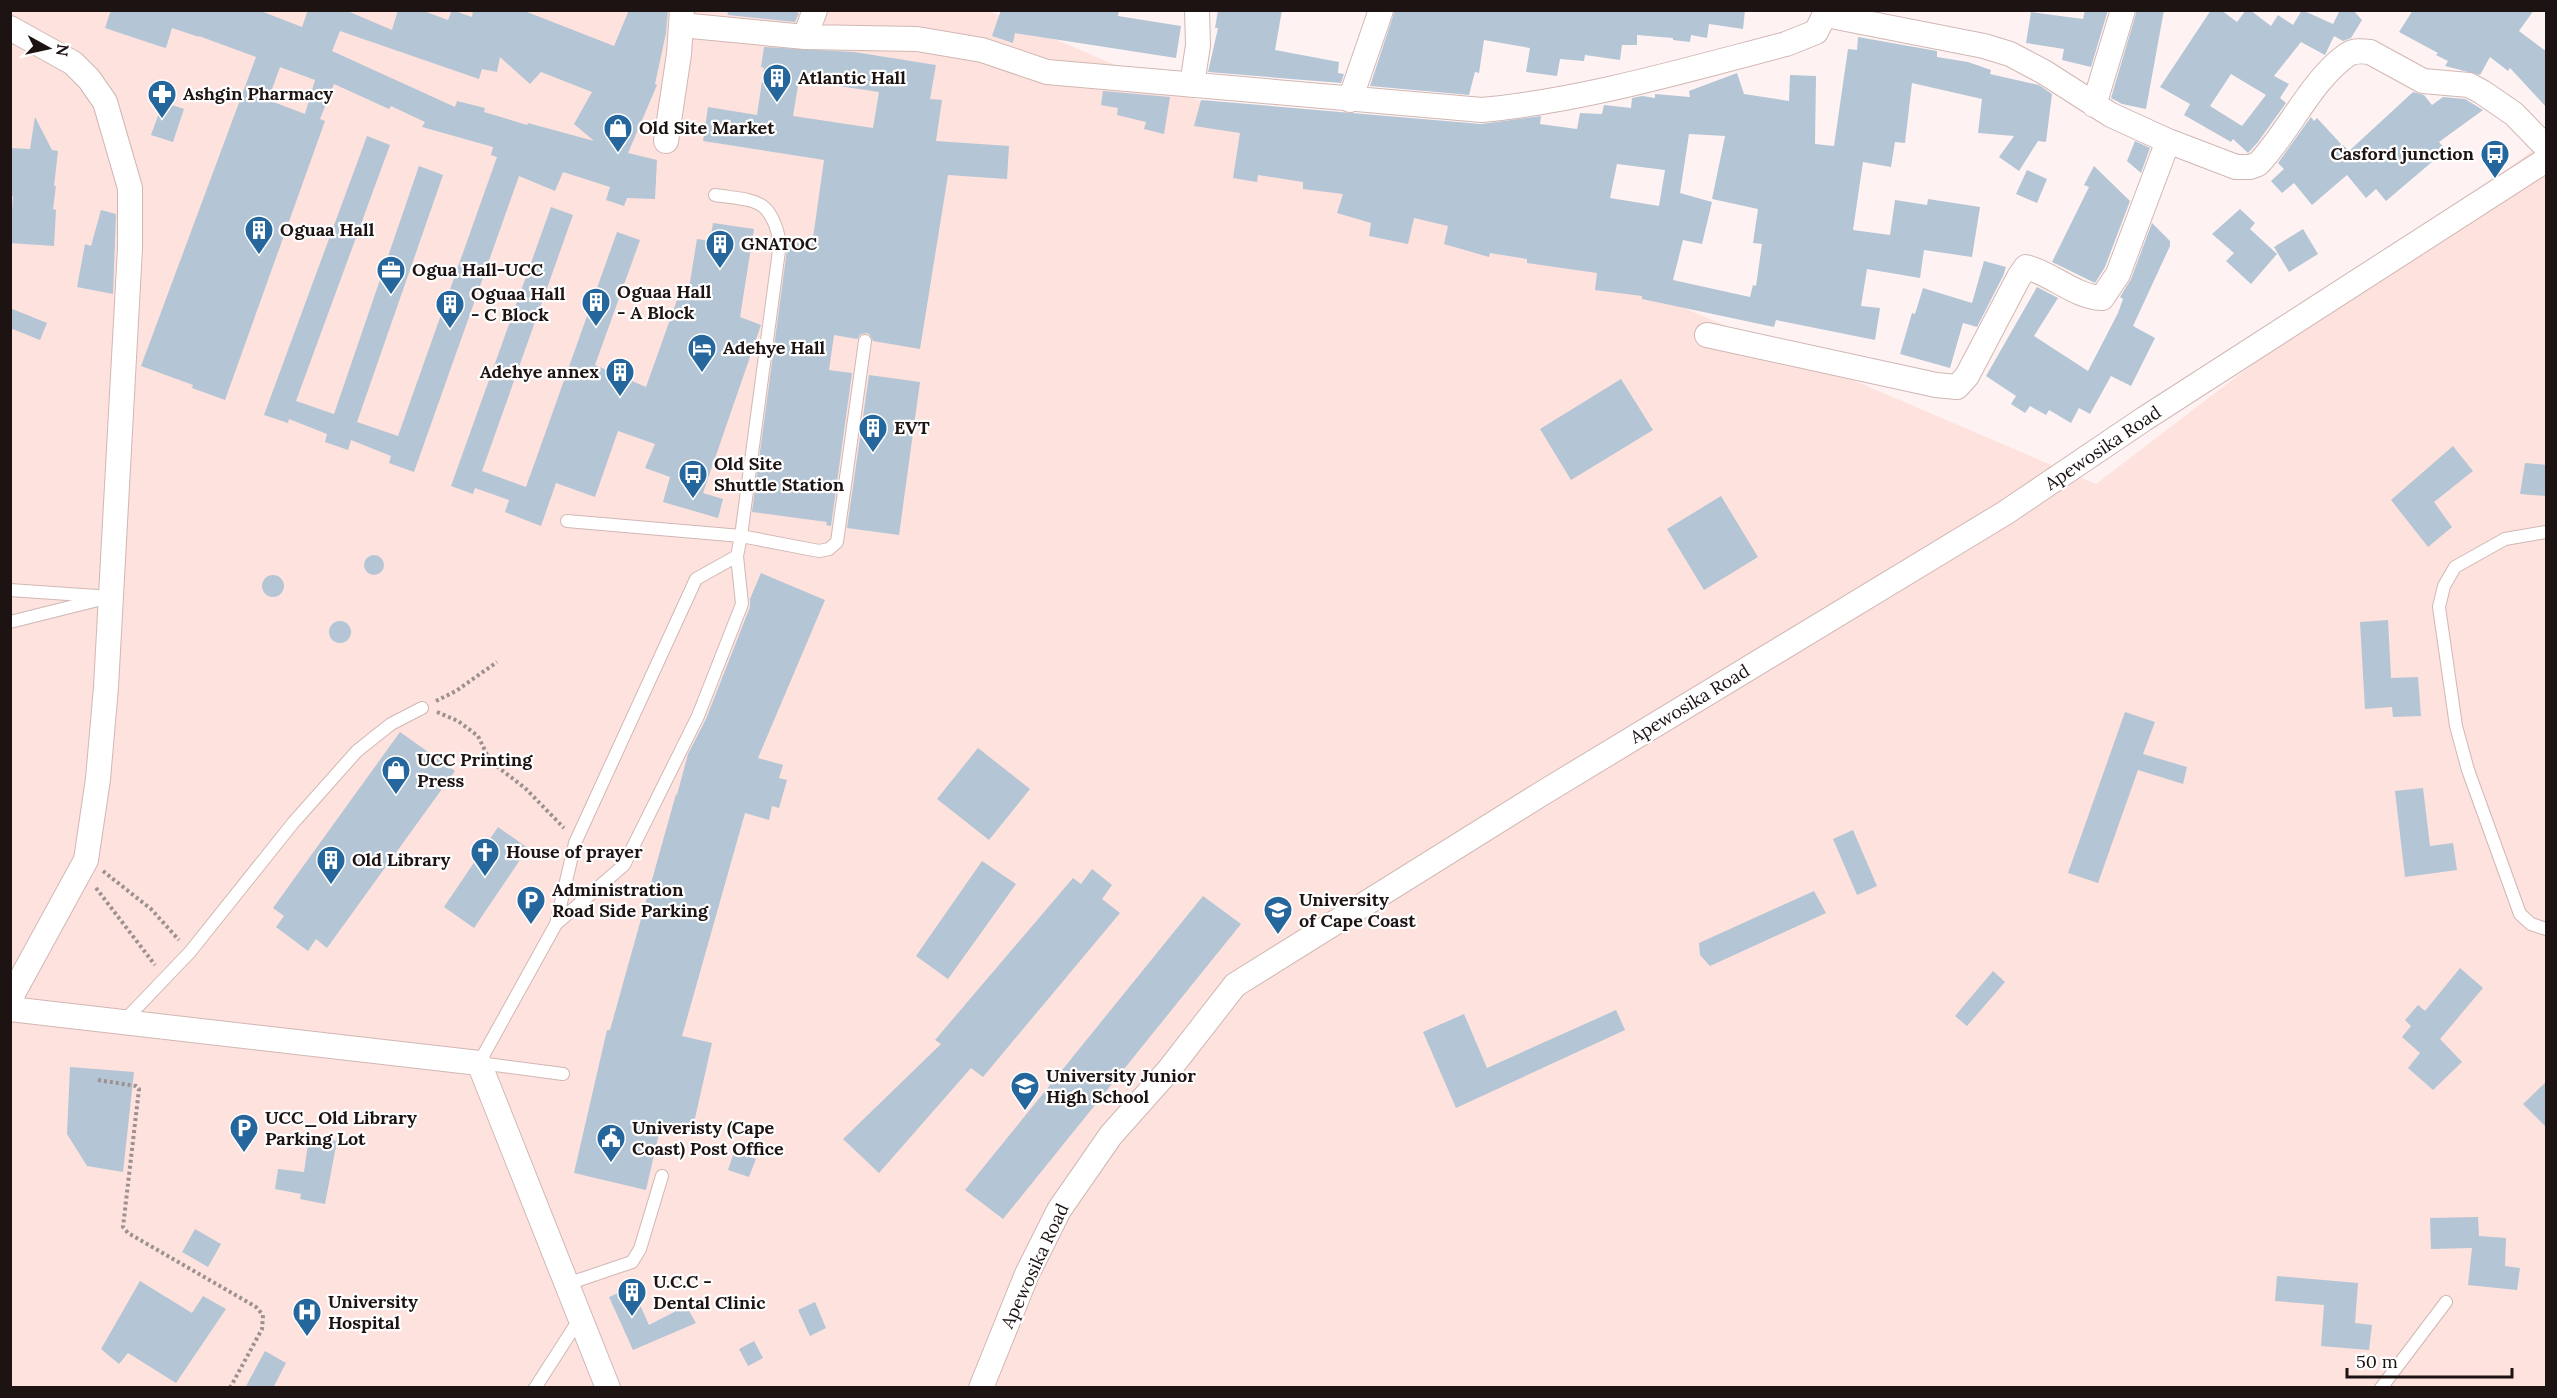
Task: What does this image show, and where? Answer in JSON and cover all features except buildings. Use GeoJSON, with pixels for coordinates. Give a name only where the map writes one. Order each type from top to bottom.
{"type":"FeatureCollection","features":[{"type":"Feature","properties":{"kind":"street"},"geometry":{"type":"LineString","coordinates":[[804,37],[815,10]]}},
{"type":"Feature","properties":{"kind":"street"},"geometry":{"type":"LineString","coordinates":[[1191,85],[1198,45],[1197,10]]}},
{"type":"Feature","properties":{"kind":"street"},"geometry":{"type":"LineString","coordinates":[[1350,100],[1381,10]]}},
{"type":"Feature","properties":{"kind":"street"},"geometry":{"type":"LineString","coordinates":[[2094,105],[2123,10]]}},
{"type":"Feature","properties":{"kind":"street"},"geometry":{"type":"LineString","coordinates":[[666,141],[682,18],[804,37],[917,39],[982,50],[1047,72],[1482,110],[1534,105],[1659,77],[1786,44],[1816,32],[1827,13],[1984,46],[2010,54],[2044,72],[2111,115],[2168,141],[2236,167],[2250,167],[2263,158],[2315,89],[2338,63],[2348,54],[2360,50],[2370,52],[2423,81],[2469,85],[2514,114],[2547,147]]}},
{"type":"Feature","properties":{"kind":"street"},"geometry":{"type":"LineString","coordinates":[[10,28],[74,63],[89,79],[105,102],[130,188],[130,248],[101,744],[86,860],[10,999]]}},
{"type":"Feature","properties":{"kind":"street"},"geometry":{"type":"LineString","coordinates":[[1707,335],[1936,385],[1957,387],[1967,375],[2026,267],[2040,271],[2088,297],[2102,298],[2118,274],[2168,141]]}},
{"type":"Feature","properties":{"kind":"street","name":"Apewosika Road"},"geometry":{"type":"LineString","coordinates":[[981,1388],[1027,1274],[1059,1210],[1111,1135],[1168,1071],[1235,985],[1531,800],[2005,513],[2144,419],[2547,160]]}},
{"type":"Feature","properties":{"kind":"street"},"geometry":{"type":"LineString","coordinates":[[10,1009],[478,1063],[608,1388]]}},
{"type":"Feature","properties":{"kind":"lane"},"geometry":{"type":"LineString","coordinates":[[556,924],[624,865],[698,716],[742,604],[737,556],[780,243],[776,222],[771,213],[756,201],[714,195]]}},
{"type":"Feature","properties":{"kind":"lane"},"geometry":{"type":"LineString","coordinates":[[567,521],[741,536],[819,551],[829,549],[837,542],[865,341]]}},
{"type":"Feature","properties":{"kind":"lane"},"geometry":{"type":"LineString","coordinates":[[2547,532],[2505,539],[2455,567],[2444,586],[2439,607],[2456,726],[2468,770],[2520,914],[2531,924],[2547,929]]}},
{"type":"Feature","properties":{"kind":"lane"},"geometry":{"type":"LineString","coordinates":[[563,1074],[478,1063],[556,924],[577,838],[696,579],[737,556]]}},
{"type":"Feature","properties":{"kind":"lane"},"geometry":{"type":"LineString","coordinates":[[10,590],[110,597]]}},
{"type":"Feature","properties":{"kind":"lane"},"geometry":{"type":"LineString","coordinates":[[10,621],[110,597]]}},
{"type":"Feature","properties":{"kind":"lane"},"geometry":{"type":"LineString","coordinates":[[124,1021],[190,952],[293,823],[357,752],[390,724],[422,708]]}},
{"type":"Feature","properties":{"kind":"lane"},"geometry":{"type":"LineString","coordinates":[[567,1284],[632,1262],[640,1249],[662,1176]]}},
{"type":"Feature","properties":{"kind":"lane"},"geometry":{"type":"LineString","coordinates":[[2381,1388],[2445,1302]]}},
{"type":"Feature","properties":{"kind":"lane"},"geometry":{"type":"LineString","coordinates":[[535,1388],[580,1318]]}},
{"type":"Feature","properties":{"kind":"path"},"geometry":{"type":"LineString","coordinates":[[422,708],[456,691],[496,662]]}},
{"type":"Feature","properties":{"kind":"path"},"geometry":{"type":"LineString","coordinates":[[422,708],[458,720],[478,736],[490,761],[525,788],[567,832],[577,838]]}},
{"type":"Feature","properties":{"kind":"path"},"geometry":{"type":"LineString","coordinates":[[86,860],[116,880],[151,909],[190,952]]}},
{"type":"Feature","properties":{"kind":"path"},"geometry":{"type":"LineString","coordinates":[[86,860],[98,893],[165,977]]}},
{"type":"Feature","properties":{"kind":"path"},"geometry":{"type":"LineString","coordinates":[[98,1080],[136,1086],[139,1089],[123,1227],[128,1233],[256,1307],[263,1315],[262,1329],[230,1388]]}},
{"type":"Feature","properties":{"kind":"shaded area","name":"University of Cape Coast"},"geometry":{"type":"Polygon","coordinates":[[[10,11],[989,11],[2096,484],[2546,140],[2546,1387],[11,1387],[10,11]]]}},
{"type":"Feature","properties":{"kind":"place","name":"Atlantic Hall"},"geometry":{"type":"Point","coordinates":[777,104]}},
{"type":"Feature","properties":{"kind":"place","name":"Ashgin Pharmacy"},"geometry":{"type":"Point","coordinates":[162,120]}},
{"type":"Feature","properties":{"kind":"place","name":"Old Site Market"},"geometry":{"type":"Point","coordinates":[618,154]}},
{"type":"Feature","properties":{"kind":"place","name":"Casford junction"},"geometry":{"type":"Point","coordinates":[2495,180]}},
{"type":"Feature","properties":{"kind":"place","name":"Oguaa Hall"},"geometry":{"type":"Point","coordinates":[259,256]}},
{"type":"Feature","properties":{"kind":"place","name":"GNATOC"},"geometry":{"type":"Point","coordinates":[720,270]}},
{"type":"Feature","properties":{"kind":"place","name":"Ogua Hall-UCC"},"geometry":{"type":"Point","coordinates":[391,296]}},
{"type":"Feature","properties":{"kind":"place","name":"Oguaa Hall - A Block"},"geometry":{"type":"Point","coordinates":[596,328]}},
{"type":"Feature","properties":{"kind":"place","name":"Oguaa Hall - C Block"},"geometry":{"type":"Point","coordinates":[450,330]}},
{"type":"Feature","properties":{"kind":"place","name":"Adehye Hall"},"geometry":{"type":"Point","coordinates":[702,374]}},
{"type":"Feature","properties":{"kind":"place","name":"Adehye annex"},"geometry":{"type":"Point","coordinates":[620,398]}},
{"type":"Feature","properties":{"kind":"place","name":"EVT"},"geometry":{"type":"Point","coordinates":[873,454]}},
{"type":"Feature","properties":{"kind":"place","name":"Old Site Shuttle Station"},"geometry":{"type":"Point","coordinates":[693,500]}},
{"type":"Feature","properties":{"kind":"place","name":"UCC Printing Press"},"geometry":{"type":"Point","coordinates":[396,796]}},
{"type":"Feature","properties":{"kind":"place","name":"House of prayer"},"geometry":{"type":"Point","coordinates":[485,878]}},
{"type":"Feature","properties":{"kind":"place","name":"Old Library"},"geometry":{"type":"Point","coordinates":[331,886]}},
{"type":"Feature","properties":{"kind":"place","name":"Administration Road Side Parking"},"geometry":{"type":"Point","coordinates":[531,926]}},
{"type":"Feature","properties":{"kind":"place","name":"University of Cape Coast"},"geometry":{"type":"Point","coordinates":[1278,936]}},
{"type":"Feature","properties":{"kind":"place","name":"University Junior High School"},"geometry":{"type":"Point","coordinates":[1025,1112]}},
{"type":"Feature","properties":{"kind":"place","name":"UCC_Old Library Parking Lot"},"geometry":{"type":"Point","coordinates":[244,1154]}},
{"type":"Feature","properties":{"kind":"place","name":"Univeristy (Cape Coast) Post Office"},"geometry":{"type":"Point","coordinates":[611,1164]}},
{"type":"Feature","properties":{"kind":"place","name":"U.C.C - Dental Clinic"},"geometry":{"type":"Point","coordinates":[632,1318]}},
{"type":"Feature","properties":{"kind":"place","name":"University Hospital"},"geometry":{"type":"Point","coordinates":[307,1338]}}]}
